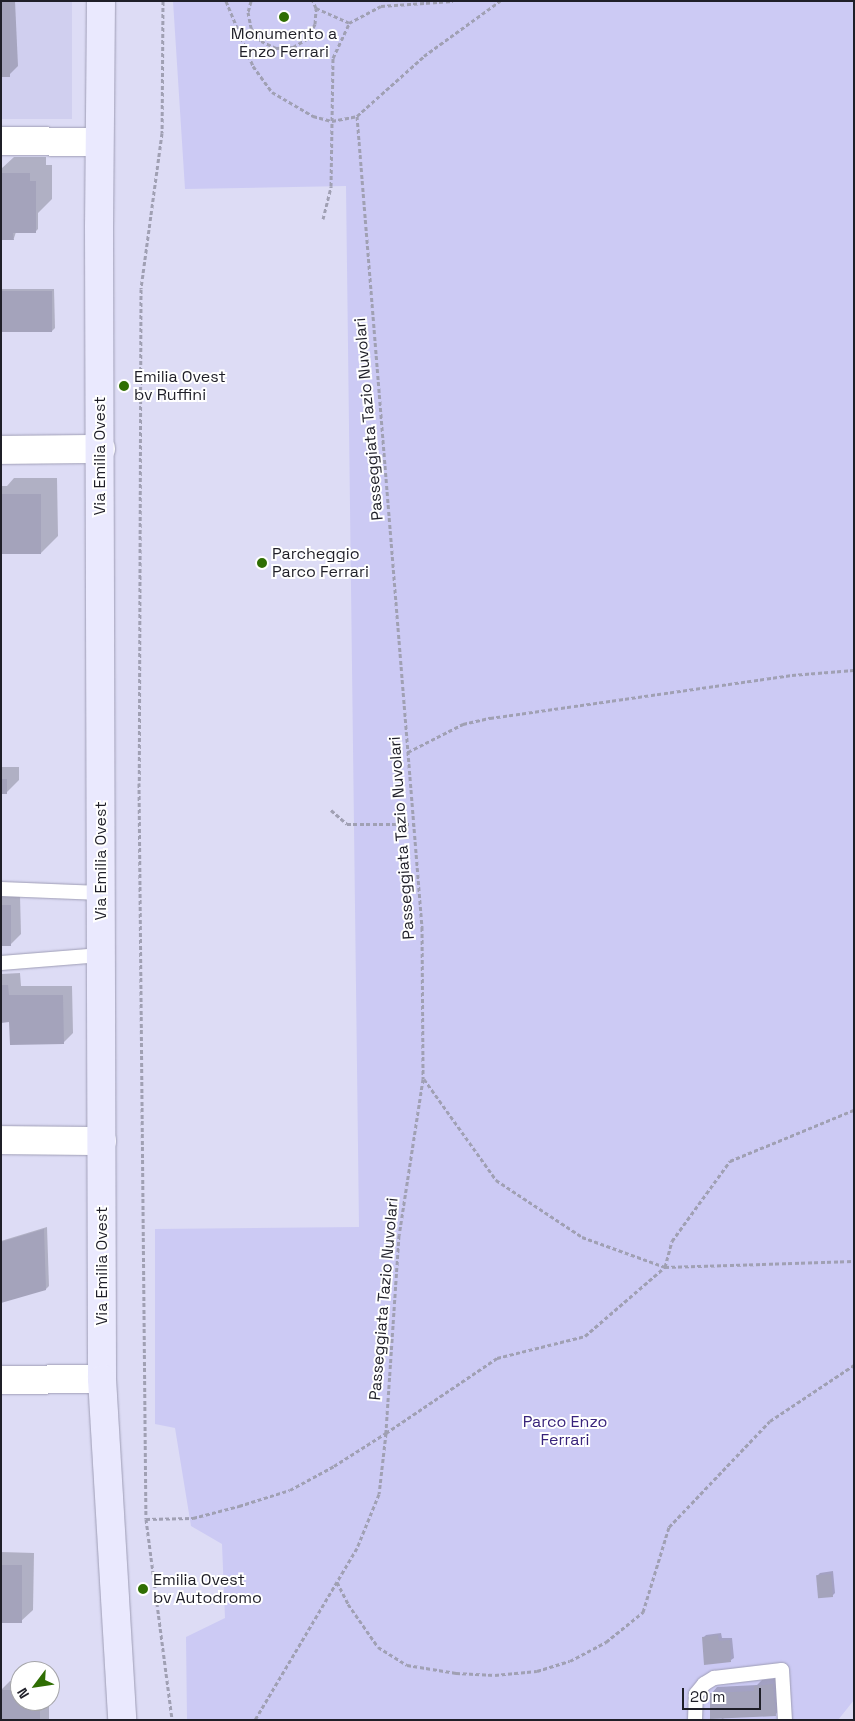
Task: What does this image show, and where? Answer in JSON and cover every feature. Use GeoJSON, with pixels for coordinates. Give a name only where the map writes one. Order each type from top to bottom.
{"type":"FeatureCollection","features":[{"type":"Feature","properties":{"kind":"main road","name":"Via Emilia Ovest"},"geometry":{"type":"LineString","coordinates":[[101,1],[99,142],[102,1379],[122,1720]]}},
{"type":"Feature","properties":{"kind":"main road"},"geometry":{"type":"LineString","coordinates":[[115,1614],[140,1720]]}},
{"type":"Feature","properties":{"kind":"street"},"geometry":{"type":"LineString","coordinates":[[1,141],[99,142]]}},
{"type":"Feature","properties":{"kind":"street"},"geometry":{"type":"LineString","coordinates":[[1,450],[101,449]]}},
{"type":"Feature","properties":{"kind":"street"},"geometry":{"type":"LineString","coordinates":[[1,1140],[102,1141]]}},
{"type":"Feature","properties":{"kind":"street"},"geometry":{"type":"LineString","coordinates":[[1,1380],[102,1379]]}},
{"type":"Feature","properties":{"kind":"lane"},"geometry":{"type":"LineString","coordinates":[[1,889],[101,893]]}},
{"type":"Feature","properties":{"kind":"lane"},"geometry":{"type":"LineString","coordinates":[[1,963],[101,955]]}},
{"type":"Feature","properties":{"kind":"lane"},"geometry":{"type":"LineString","coordinates":[[696,1720],[696,1694],[704,1684],[714,1678],[782,1670],[785,1720]]}},
{"type":"Feature","properties":{"kind":"path"},"geometry":{"type":"LineString","coordinates":[[163,1],[162,133],[141,289],[139,782],[146,1519],[172,1720]]}},
{"type":"Feature","properties":{"kind":"path"},"geometry":{"type":"LineString","coordinates":[[226,1],[253,66],[272,92],[314,116],[332,121],[357,116],[424,56],[500,1]]}},
{"type":"Feature","properties":{"kind":"path"},"geometry":{"type":"LineString","coordinates":[[251,1],[248,12],[251,28],[261,41],[276,48],[292,47],[307,39],[315,24],[316,8],[313,1]]}},
{"type":"Feature","properties":{"kind":"path"},"geometry":{"type":"LineString","coordinates":[[323,219],[331,186],[333,58],[349,24],[381,6],[453,1]]}},
{"type":"Feature","properties":{"kind":"path"},"geometry":{"type":"LineString","coordinates":[[316,8],[349,24]]}},
{"type":"Feature","properties":{"kind":"path"},"geometry":{"type":"LineString","coordinates":[[241,37],[251,28]]}},
{"type":"Feature","properties":{"kind":"path","name":"Passeggiata Tazio Nuvolari"},"geometry":{"type":"LineString","coordinates":[[255,1720],[357,1548],[379,1494],[386,1433],[399,1235],[423,1079],[422,927],[357,116]]}},
{"type":"Feature","properties":{"kind":"path"},"geometry":{"type":"LineString","coordinates":[[408,752],[463,724],[490,718],[792,675],[854,670]]}},
{"type":"Feature","properties":{"kind":"path"},"geometry":{"type":"LineString","coordinates":[[331,810],[347,824],[414,824]]}},
{"type":"Feature","properties":{"kind":"path"},"geometry":{"type":"LineString","coordinates":[[423,1079],[496,1180],[582,1237],[665,1267],[854,1261]]}},
{"type":"Feature","properties":{"kind":"path"},"geometry":{"type":"LineString","coordinates":[[146,1519],[193,1518],[290,1490],[386,1433],[497,1358],[585,1336],[665,1267],[672,1241],[730,1161],[854,1110]]}},
{"type":"Feature","properties":{"kind":"path"},"geometry":{"type":"LineString","coordinates":[[337,1582],[348,1604],[378,1648],[407,1665],[456,1673],[495,1675],[538,1671],[570,1661],[606,1642],[643,1612],[669,1528],[770,1421],[854,1365]]}},
{"type":"Feature","properties":{"kind":"shaded area"},"geometry":{"type":"Polygon","coordinates":[[[1,1],[72,1],[72,119],[1,119],[1,1]]]}},
{"type":"Feature","properties":{"kind":"green space","name":"Parco Enzo Ferrari"},"geometry":{"type":"Polygon","coordinates":[[[173,1],[854,1],[854,1700],[838,1720],[187,1720],[186,1637],[225,1618],[222,1544],[191,1526],[175,1428],[155,1424],[155,1229],[359,1227],[346,186],[185,189],[173,1]]]}},
{"type":"Feature","properties":{"kind":"building"},"geometry":{"type":"Polygon","coordinates":[[[1,1],[10,1],[10,77],[1,77],[1,1]]]}},
{"type":"Feature","properties":{"kind":"building"},"geometry":{"type":"Polygon","coordinates":[[[1,173],[30,173],[30,181],[36,181],[36,233],[13,233],[14,240],[1,240],[1,173]]]}},
{"type":"Feature","properties":{"kind":"building"},"geometry":{"type":"Polygon","coordinates":[[[1,291],[52,291],[52,332],[1,332],[1,291]]]}},
{"type":"Feature","properties":{"kind":"building"},"geometry":{"type":"Polygon","coordinates":[[[1,494],[41,494],[41,554],[1,554],[1,494]]]}},
{"type":"Feature","properties":{"kind":"building"},"geometry":{"type":"Polygon","coordinates":[[[1,779],[7,779],[7,794],[1,794],[1,779]]]}},
{"type":"Feature","properties":{"kind":"building"},"geometry":{"type":"Polygon","coordinates":[[[1,905],[11,905],[11,946],[1,946],[1,905]]]}},
{"type":"Feature","properties":{"kind":"building"},"geometry":{"type":"Polygon","coordinates":[[[1,985],[8,985],[9,995],[63,995],[64,1044],[10,1045],[9,1022],[1,1023],[1,985]]]}},
{"type":"Feature","properties":{"kind":"building"},"geometry":{"type":"Polygon","coordinates":[[[44,1229],[46,1290],[1,1303],[1,1242],[44,1229]]]}},
{"type":"Feature","properties":{"kind":"building"},"geometry":{"type":"Polygon","coordinates":[[[1,1565],[22,1565],[22,1623],[1,1623],[1,1565]]]}},
{"type":"Feature","properties":{"kind":"building"},"geometry":{"type":"Polygon","coordinates":[[[831,1574],[833,1597],[818,1598],[816,1575],[831,1574]]]}},
{"type":"Feature","properties":{"kind":"building"},"geometry":{"type":"Polygon","coordinates":[[[718,1635],[719,1641],[730,1640],[731,1662],[704,1665],[702,1637],[718,1635]]]}},
{"type":"Feature","properties":{"kind":"building"},"geometry":{"type":"Polygon","coordinates":[[[773,1684],[776,1716],[710,1719],[710,1693],[754,1691],[754,1686],[773,1684]]]}},
{"type":"Feature","properties":{"kind":"building"},"geometry":{"type":"Polygon","coordinates":[[[1,1690],[10,1690],[10,1711],[40,1711],[40,1720],[1,1720],[1,1690]]]}},
{"type":"Feature","properties":{"kind":"place","name":"Monumento a Enzo Ferrari"},"geometry":{"type":"Point","coordinates":[284,17]}},
{"type":"Feature","properties":{"kind":"place","name":"Emilia Ovest bv Ruffini"},"geometry":{"type":"Point","coordinates":[124,386]}},
{"type":"Feature","properties":{"kind":"place","name":"Parcheggio Parco Ferrari"},"geometry":{"type":"Point","coordinates":[262,563]}},
{"type":"Feature","properties":{"kind":"place","name":"Emilia Ovest bv Autodromo"},"geometry":{"type":"Point","coordinates":[143,1589]}}]}
